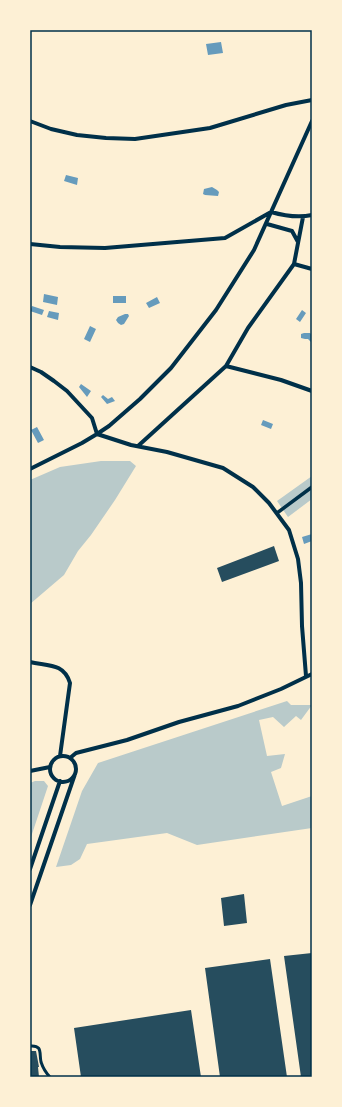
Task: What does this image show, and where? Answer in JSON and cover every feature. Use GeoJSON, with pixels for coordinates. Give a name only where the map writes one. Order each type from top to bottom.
{"type":"FeatureCollection","features":[{"type":"Feature","properties":{"kind":"street"},"geometry":{"type":"LineString","coordinates":[[30,121],[51,129],[77,135],[135,139],[210,128],[286,105],[312,100]]}},
{"type":"Feature","properties":{"kind":"street"},"geometry":{"type":"LineString","coordinates":[[30,469],[82,443],[109,426],[140,399],[170,368],[216,310],[254,250],[312,121]]}},
{"type":"Feature","properties":{"kind":"street"},"geometry":{"type":"LineString","coordinates":[[30,244],[105,248],[225,238],[271,212],[303,217],[312,215]]}},
{"type":"Feature","properties":{"kind":"street"},"geometry":{"type":"LineString","coordinates":[[138,446],[226,366],[248,328],[294,264],[303,217]]}},
{"type":"Feature","properties":{"kind":"street"},"geometry":{"type":"LineString","coordinates":[[266,224],[292,231],[298,243]]}},
{"type":"Feature","properties":{"kind":"street"},"geometry":{"type":"LineString","coordinates":[[294,264],[312,269]]}},
{"type":"Feature","properties":{"kind":"street"},"geometry":{"type":"LineString","coordinates":[[226,366],[281,380],[312,391]]}},
{"type":"Feature","properties":{"kind":"street"},"geometry":{"type":"LineString","coordinates":[[30,367],[41,372],[67,391],[92,418],[97,434]]}},
{"type":"Feature","properties":{"kind":"street"},"geometry":{"type":"LineString","coordinates":[[97,434],[223,468],[253,487],[269,503],[289,530],[298,559],[301,583],[302,626],[306,676]]}},
{"type":"Feature","properties":{"kind":"street"},"geometry":{"type":"LineString","coordinates":[[277,513],[312,487]]}},
{"type":"Feature","properties":{"kind":"street"},"geometry":{"type":"LineString","coordinates":[[30,662],[60,668],[68,676],[70,683],[60,756]]}},
{"type":"Feature","properties":{"kind":"street"},"geometry":{"type":"LineString","coordinates":[[70,758],[76,753],[127,740],[179,722],[238,706],[281,689],[312,674]]}},
{"type":"Feature","properties":{"kind":"street"},"geometry":{"type":"LineString","coordinates":[[30,904],[75,774],[75,765],[70,758],[60,756],[53,760],[50,767],[50,772],[53,777],[60,781],[69,780],[75,774]]}},
{"type":"Feature","properties":{"kind":"street"},"geometry":{"type":"LineString","coordinates":[[30,772],[50,767]]}},
{"type":"Feature","properties":{"kind":"street"},"geometry":{"type":"LineString","coordinates":[[30,869],[60,781]]}},
{"type":"Feature","properties":{"kind":"lane"},"geometry":{"type":"LineString","coordinates":[[30,1046],[38,1047],[40,1050],[42,1063],[46,1073],[50,1077]]}},
{"type":"Feature","properties":{"kind":"shaded area"},"geometry":{"type":"Polygon","coordinates":[[[101,461],[130,461],[136,466],[115,500],[78,551],[64,575],[30,604],[30,480],[60,467],[101,461]]]}},
{"type":"Feature","properties":{"kind":"shaded area"},"geometry":{"type":"Polygon","coordinates":[[[312,476],[312,499],[288,517],[277,501],[312,476]]]}},
{"type":"Feature","properties":{"kind":"shaded area"},"geometry":{"type":"Polygon","coordinates":[[[287,701],[291,705],[312,705],[301,720],[296,716],[284,727],[273,717],[259,720],[267,756],[285,754],[281,768],[271,772],[282,806],[312,796],[312,828],[197,845],[167,833],[87,844],[80,859],[71,865],[56,867],[82,791],[98,763],[287,701]]]}},
{"type":"Feature","properties":{"kind":"shaded area"},"geometry":{"type":"Polygon","coordinates":[[[35,781],[44,781],[48,786],[30,840],[30,783],[35,781]]]}},
{"type":"Feature","properties":{"kind":"water"},"geometry":{"type":"Polygon","coordinates":[[[221,42],[223,53],[208,55],[206,44],[221,42]]]}},
{"type":"Feature","properties":{"kind":"water"},"geometry":{"type":"Polygon","coordinates":[[[66,175],[78,178],[77,185],[64,181],[66,175]]]}},
{"type":"Feature","properties":{"kind":"water"},"geometry":{"type":"Polygon","coordinates":[[[212,187],[219,192],[218,196],[203,194],[204,189],[212,187]]]}},
{"type":"Feature","properties":{"kind":"water"},"geometry":{"type":"Polygon","coordinates":[[[44,294],[58,297],[57,305],[43,302],[44,294]]]}},
{"type":"Feature","properties":{"kind":"water"},"geometry":{"type":"Polygon","coordinates":[[[113,296],[126,296],[126,303],[113,303],[113,296]]]}},
{"type":"Feature","properties":{"kind":"water"},"geometry":{"type":"Polygon","coordinates":[[[157,297],[160,303],[149,308],[146,303],[157,297]]]}},
{"type":"Feature","properties":{"kind":"water"},"geometry":{"type":"Polygon","coordinates":[[[32,306],[44,310],[42,315],[30,311],[32,306]]]}},
{"type":"Feature","properties":{"kind":"water"},"geometry":{"type":"Polygon","coordinates":[[[302,310],[306,313],[300,322],[296,319],[302,310]]]}},
{"type":"Feature","properties":{"kind":"water"},"geometry":{"type":"Polygon","coordinates":[[[49,311],[59,313],[58,320],[47,317],[49,311]]]}},
{"type":"Feature","properties":{"kind":"water"},"geometry":{"type":"Polygon","coordinates":[[[128,314],[129,316],[124,324],[121,325],[116,320],[118,317],[128,314]]]}},
{"type":"Feature","properties":{"kind":"water"},"geometry":{"type":"Polygon","coordinates":[[[90,326],[96,329],[90,342],[84,339],[90,326]]]}},
{"type":"Feature","properties":{"kind":"water"},"geometry":{"type":"Polygon","coordinates":[[[310,333],[312,335],[311,342],[308,339],[301,338],[301,334],[310,333]]]}},
{"type":"Feature","properties":{"kind":"water"},"geometry":{"type":"Polygon","coordinates":[[[81,384],[91,391],[87,397],[79,387],[81,384]]]}},
{"type":"Feature","properties":{"kind":"water"},"geometry":{"type":"Polygon","coordinates":[[[103,395],[108,399],[112,397],[115,401],[107,404],[101,397],[103,395]]]}},
{"type":"Feature","properties":{"kind":"water"},"geometry":{"type":"Polygon","coordinates":[[[263,420],[273,424],[271,429],[261,425],[263,420]]]}},
{"type":"Feature","properties":{"kind":"water"},"geometry":{"type":"Polygon","coordinates":[[[37,427],[44,440],[38,443],[31,430],[37,427]]]}},
{"type":"Feature","properties":{"kind":"water"},"geometry":{"type":"Polygon","coordinates":[[[312,534],[312,541],[304,544],[302,537],[312,534]]]}},
{"type":"Feature","properties":{"kind":"building"},"geometry":{"type":"Polygon","coordinates":[[[274,546],[279,561],[222,582],[217,568],[274,546]]]}},
{"type":"Feature","properties":{"kind":"building"},"geometry":{"type":"Polygon","coordinates":[[[244,894],[247,923],[224,926],[221,898],[244,894]]]}},
{"type":"Feature","properties":{"kind":"building"},"geometry":{"type":"Polygon","coordinates":[[[312,953],[312,1077],[301,1077],[284,956],[312,953]]]}},
{"type":"Feature","properties":{"kind":"building"},"geometry":{"type":"Polygon","coordinates":[[[270,959],[287,1077],[220,1077],[205,968],[270,959]]]}},
{"type":"Feature","properties":{"kind":"building"},"geometry":{"type":"Polygon","coordinates":[[[191,1010],[201,1077],[81,1077],[74,1028],[191,1010]]]}},
{"type":"Feature","properties":{"kind":"building"},"geometry":{"type":"Polygon","coordinates":[[[30,1051],[36,1051],[39,1077],[30,1077],[30,1051]]]}}]}
